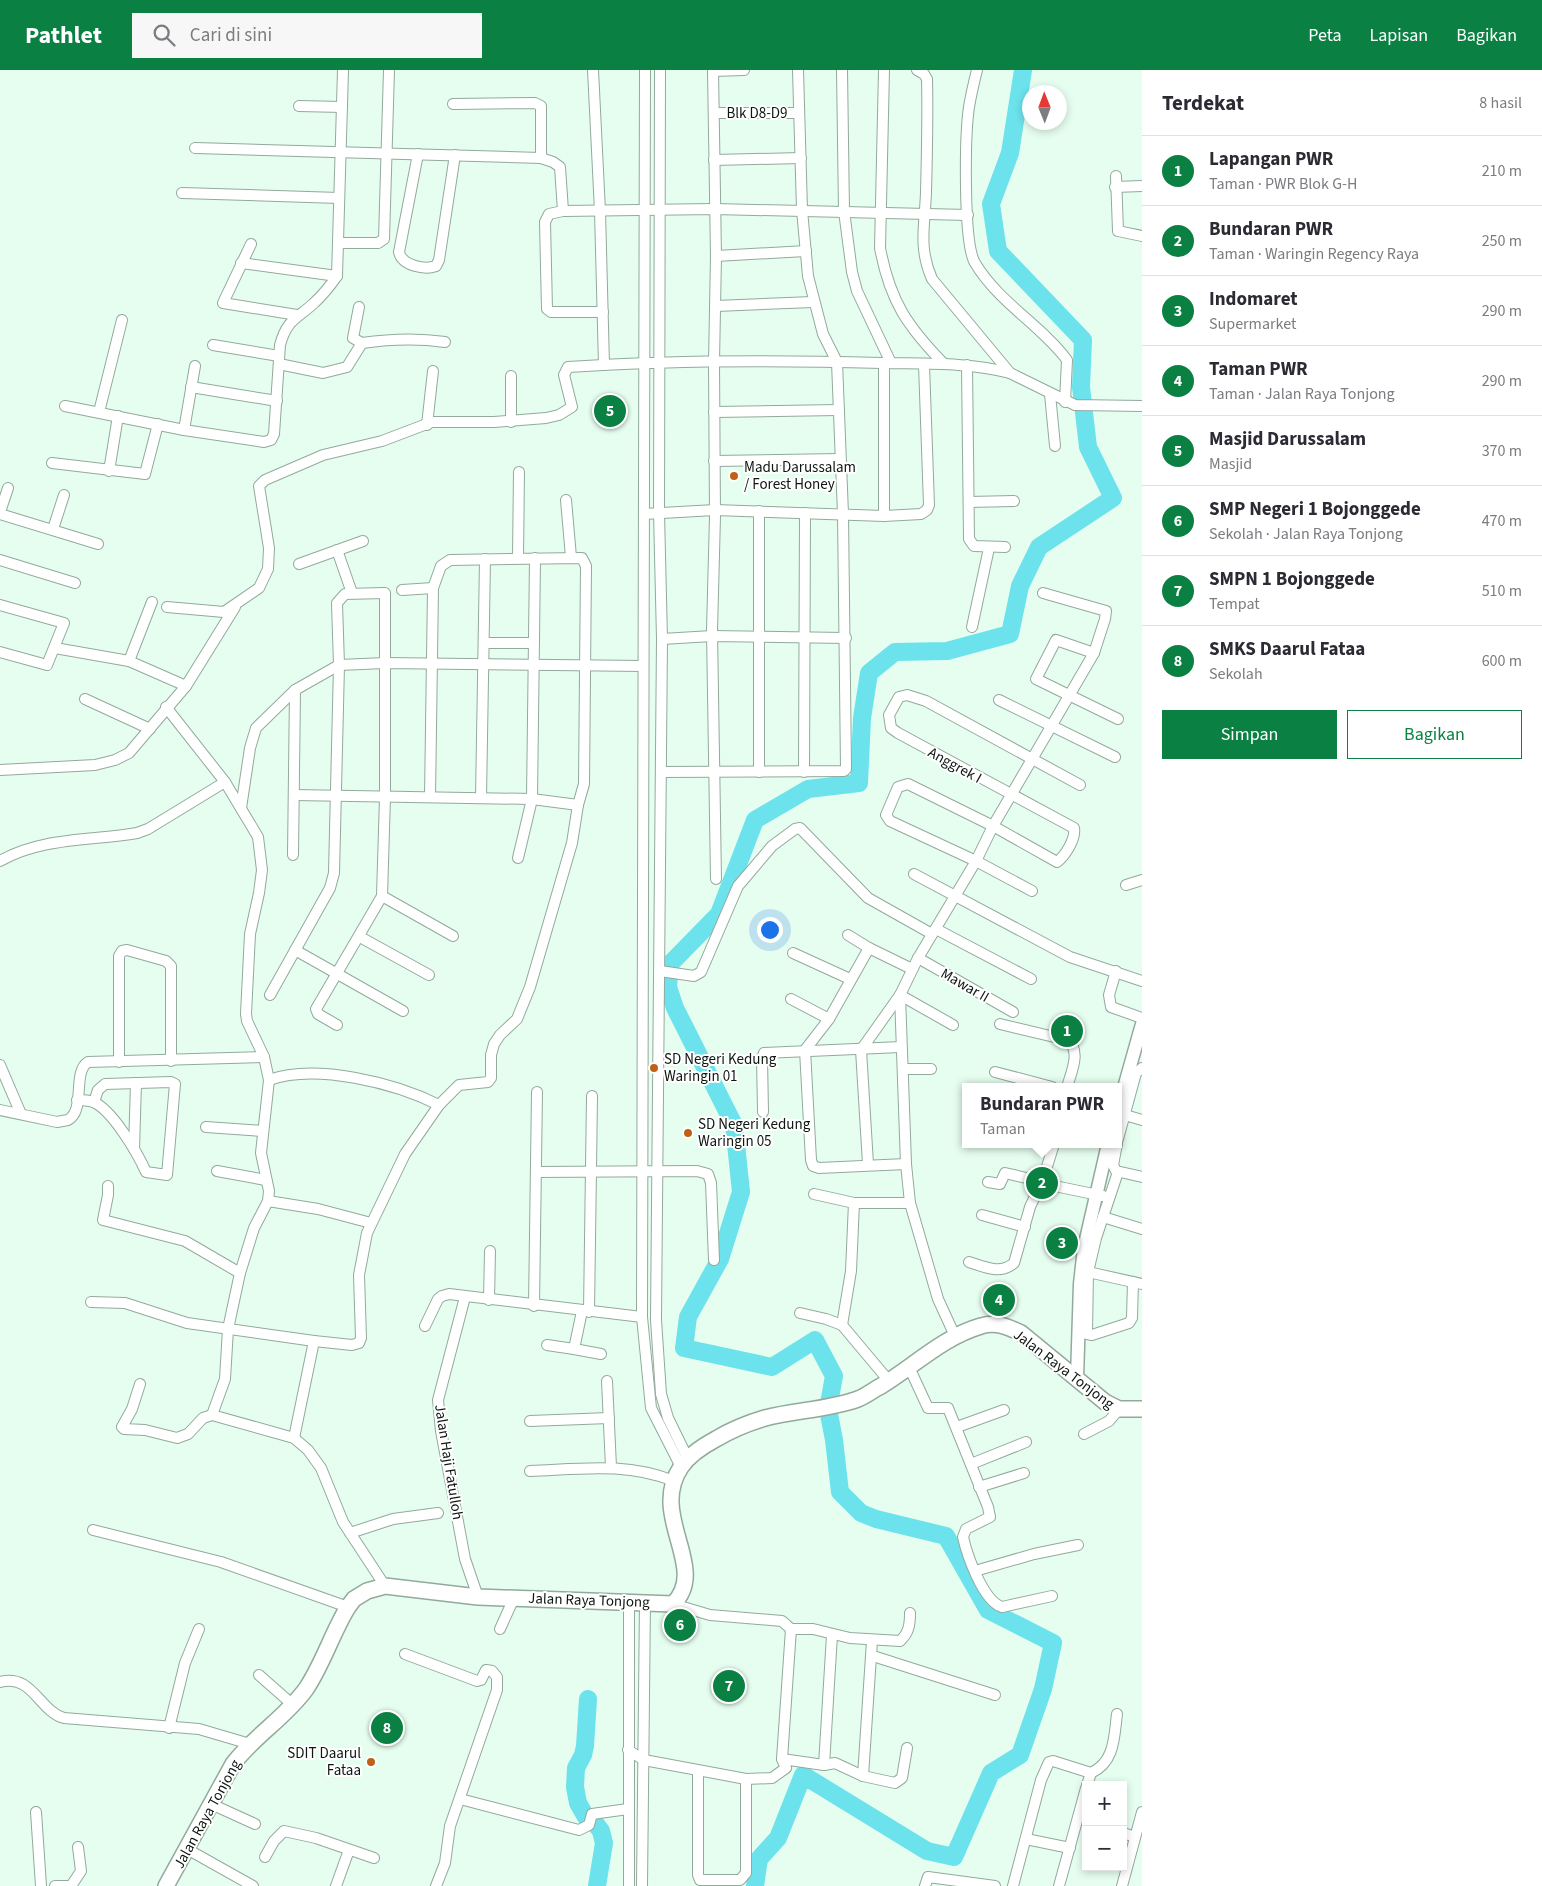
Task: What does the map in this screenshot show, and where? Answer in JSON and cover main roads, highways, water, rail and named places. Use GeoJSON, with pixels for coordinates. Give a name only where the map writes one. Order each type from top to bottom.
{"type":"FeatureCollection","features":[{"type":"Feature","properties":{"kind":"main road","name":"Jalan Raya Tonjong"},"geometry":{"type":"LineString","coordinates":[[166,1886],[233,1764],[250,1744],[293,1704],[306,1688],[348,1607],[354,1599],[367,1590],[385,1586],[474,1596],[599,1603],[645,1601],[672,1604],[682,1594],[685,1583],[682,1553],[672,1516],[671,1502],[674,1481],[685,1463],[704,1446],[732,1430],[765,1418],[819,1409],[859,1399],[955,1336],[984,1325],[1006,1326],[1021,1333],[1105,1402],[1119,1409],[1142,1409]]}},
{"type":"Feature","properties":{"kind":"waterway"},"geometry":{"type":"LineString","coordinates":[[755,1886],[759,1859],[778,1838],[803,1775],[927,1851],[954,1857],[991,1773],[1020,1755],[1043,1689],[1053,1643],[988,1610],[946,1536],[876,1519],[861,1513],[840,1492],[834,1440],[828,1409],[834,1376],[815,1340],[772,1367],[684,1348],[688,1317],[720,1259],[741,1192],[734,1125],[675,1008],[668,987],[670,964],[719,914],[755,820],[808,789],[859,783],[862,718],[869,673],[895,652],[947,651],[1010,634],[1020,586],[1039,547],[1113,498],[1088,447],[1081,387],[1083,340],[998,251],[991,204],[1010,153],[1023,70]]}},
{"type":"Feature","properties":{"kind":"waterway"},"geometry":{"type":"LineString","coordinates":[[588,1699],[585,1746],[583,1755],[576,1768],[575,1787],[578,1803],[586,1817],[595,1823],[601,1831],[604,1843],[597,1886]]}},
{"type":"Feature","properties":{"kind":"place","name":"Masjid Darussalam"},"geometry":{"type":"Point","coordinates":[610,411]}},
{"type":"Feature","properties":{"kind":"place","name":"Madu Darussalam / Forest Honey"},"geometry":{"type":"Point","coordinates":[734,476]}},
{"type":"Feature","properties":{"kind":"place","name":"Lapangan PWR"},"geometry":{"type":"Point","coordinates":[1067,1031]}},
{"type":"Feature","properties":{"kind":"place","name":"SD Negeri Kedung Waringin 01"},"geometry":{"type":"Point","coordinates":[654,1068]}},
{"type":"Feature","properties":{"kind":"place","name":"SD Negeri Kedung Waringin 05"},"geometry":{"type":"Point","coordinates":[688,1133]}},
{"type":"Feature","properties":{"kind":"place","name":"Bundaran PWR"},"geometry":{"type":"Point","coordinates":[1042,1183]}},
{"type":"Feature","properties":{"kind":"place","name":"Indomaret"},"geometry":{"type":"Point","coordinates":[1062,1243]}},
{"type":"Feature","properties":{"kind":"place","name":"Taman PWR"},"geometry":{"type":"Point","coordinates":[999,1300]}},
{"type":"Feature","properties":{"kind":"place","name":"SMP Negeri 1 Bojonggede"},"geometry":{"type":"Point","coordinates":[680,1625]}},
{"type":"Feature","properties":{"kind":"place","name":"SMPN 1 Bojonggede"},"geometry":{"type":"Point","coordinates":[729,1686]}},
{"type":"Feature","properties":{"kind":"place","name":"SMKS Daarul Fataa"},"geometry":{"type":"Point","coordinates":[387,1728]}},
{"type":"Feature","properties":{"kind":"place","name":"SDIT Daarul Fataa"},"geometry":{"type":"Point","coordinates":[371,1762]}}]}
